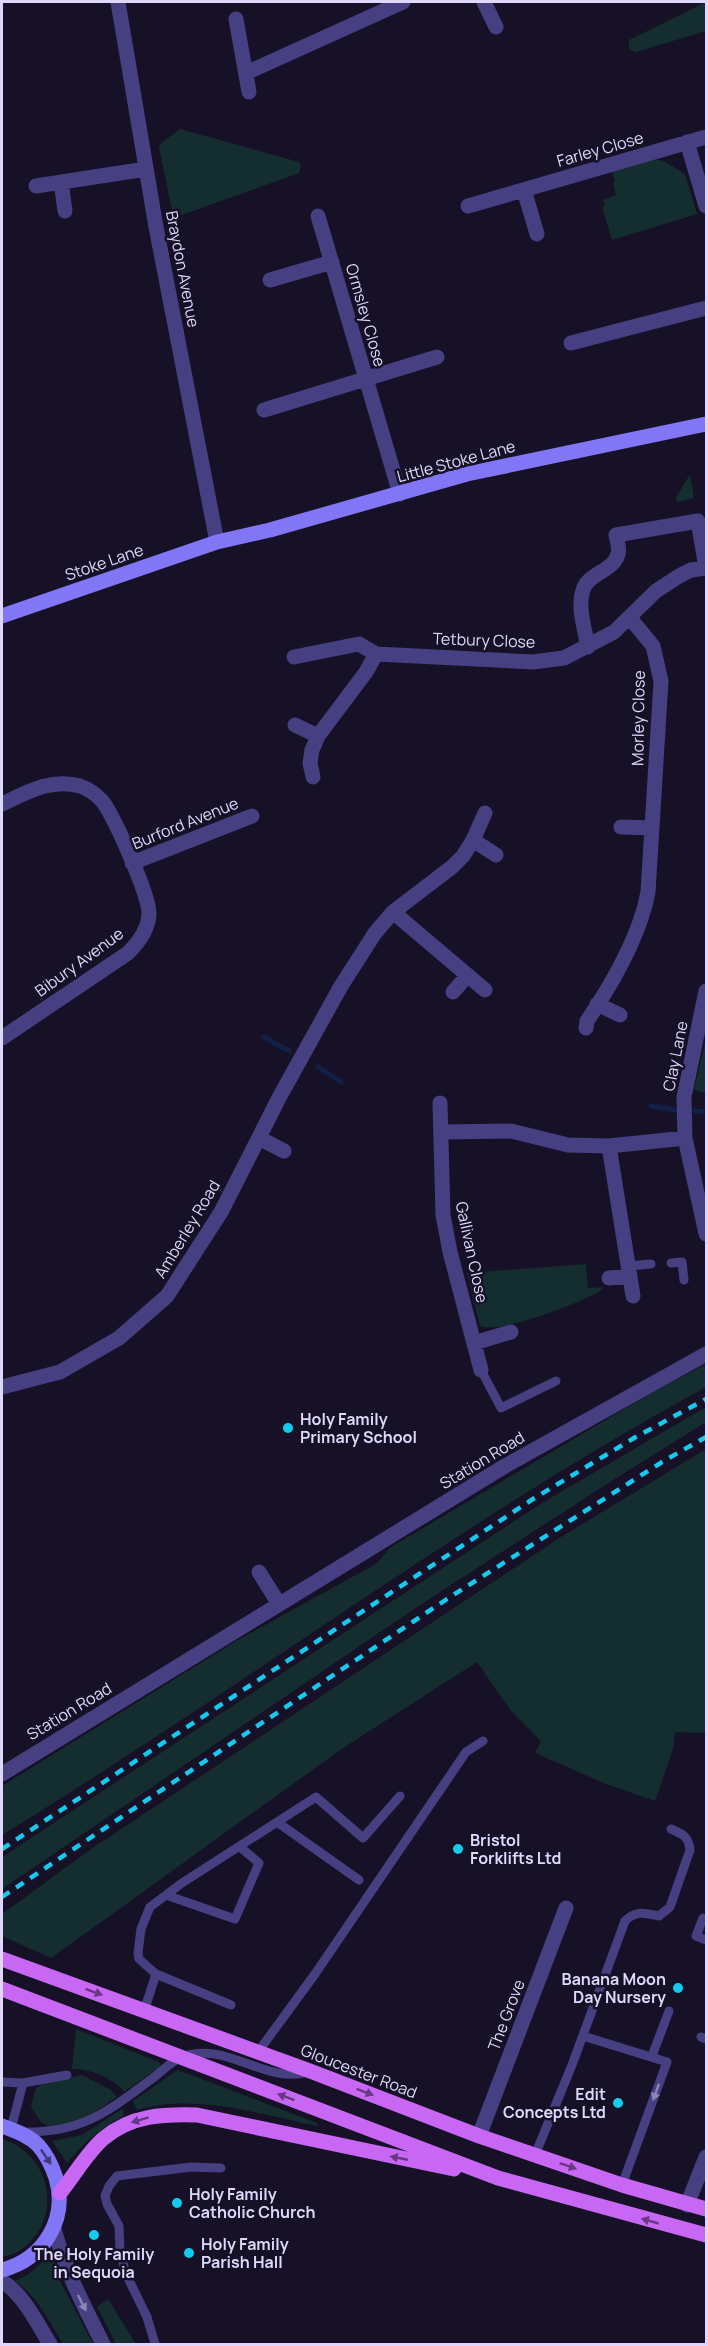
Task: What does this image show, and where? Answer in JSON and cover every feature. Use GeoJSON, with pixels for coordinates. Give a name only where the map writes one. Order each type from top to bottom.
{"type":"FeatureCollection","features":[{"type":"Feature","properties":{"kind":"main road","name":"Gloucester Road"},"geometry":{"type":"LineString","coordinates":[[2,1959],[310,2071],[479,2136],[622,2185],[706,2209]]}},
{"type":"Feature","properties":{"kind":"main road"},"geometry":{"type":"LineString","coordinates":[[5,1990],[498,2178]]}},
{"type":"Feature","properties":{"kind":"main road"},"geometry":{"type":"LineString","coordinates":[[60,2193],[104,2138],[132,2121],[161,2114],[197,2115],[498,2178],[706,2235]]}},
{"type":"Feature","properties":{"kind":"street","name":"Braydon Avenue"},"geometry":{"type":"LineString","coordinates":[[118,2],[146,169],[218,542]]}},
{"type":"Feature","properties":{"kind":"street"},"geometry":{"type":"LineString","coordinates":[[246,73],[403,2]]}},
{"type":"Feature","properties":{"kind":"street"},"geometry":{"type":"LineString","coordinates":[[484,2],[496,27]]}},
{"type":"Feature","properties":{"kind":"street"},"geometry":{"type":"LineString","coordinates":[[236,19],[249,92]]}},
{"type":"Feature","properties":{"kind":"street","name":"Farley Close"},"geometry":{"type":"LineString","coordinates":[[468,206],[706,136]]}},
{"type":"Feature","properties":{"kind":"street"},"geometry":{"type":"LineString","coordinates":[[687,142],[706,206]]}},
{"type":"Feature","properties":{"kind":"street"},"geometry":{"type":"LineString","coordinates":[[36,186],[146,169]]}},
{"type":"Feature","properties":{"kind":"street"},"geometry":{"type":"LineString","coordinates":[[61,182],[65,211]]}},
{"type":"Feature","properties":{"kind":"street"},"geometry":{"type":"LineString","coordinates":[[524,190],[537,234]]}},
{"type":"Feature","properties":{"kind":"street","name":"Ormsley Close"},"geometry":{"type":"LineString","coordinates":[[318,216],[400,494]]}},
{"type":"Feature","properties":{"kind":"street","name":"Ormsley Close"},"geometry":{"type":"LineString","coordinates":[[270,280],[332,262]]}},
{"type":"Feature","properties":{"kind":"street"},"geometry":{"type":"LineString","coordinates":[[570,343],[706,308]]}},
{"type":"Feature","properties":{"kind":"street","name":"Ormsley Close"},"geometry":{"type":"LineString","coordinates":[[264,410],[436,357]]}},
{"type":"Feature","properties":{"kind":"street","name":"Little Stoke Lane"},"geometry":{"type":"LineString","coordinates":[[218,542],[508,465],[706,424]]}},
{"type":"Feature","properties":{"kind":"street","name":"Tetbury Close"},"geometry":{"type":"LineString","coordinates":[[294,657],[359,644],[376,654],[533,662],[564,658],[588,646],[614,632],[656,591],[691,570],[706,568],[698,521],[616,535],[619,552],[617,557],[609,566],[591,578],[583,589],[581,609],[588,646]]}},
{"type":"Feature","properties":{"kind":"street","name":"Stoke Lane"},"geometry":{"type":"LineString","coordinates":[[2,612],[218,542]]}},
{"type":"Feature","properties":{"kind":"street","name":"Morley Close"},"geometry":{"type":"LineString","coordinates":[[586,1028],[644,917],[648,892],[661,681],[653,646],[630,618]]}},
{"type":"Feature","properties":{"kind":"street"},"geometry":{"type":"LineString","coordinates":[[313,777],[310,763],[318,736],[366,672],[376,654]]}},
{"type":"Feature","properties":{"kind":"street"},"geometry":{"type":"LineString","coordinates":[[295,725],[318,736]]}},
{"type":"Feature","properties":{"kind":"street","name":"Bibury Avenue"},"geometry":{"type":"LineString","coordinates":[[2,804],[37,787],[61,783],[81,786],[92,791],[110,814],[132,863],[149,914],[142,936],[128,953],[2,1038]]}},
{"type":"Feature","properties":{"kind":"street","name":"Amberley Road"},"geometry":{"type":"LineString","coordinates":[[2,1388],[60,1372],[119,1338],[167,1296],[221,1212],[340,986],[375,933],[393,912],[452,867],[474,840],[485,813]]}},
{"type":"Feature","properties":{"kind":"street","name":"Burford Avenue"},"geometry":{"type":"LineString","coordinates":[[132,863],[252,816]]}},
{"type":"Feature","properties":{"kind":"street"},"geometry":{"type":"LineString","coordinates":[[621,827],[652,828]]}},
{"type":"Feature","properties":{"kind":"street"},"geometry":{"type":"LineString","coordinates":[[474,840],[496,855]]}},
{"type":"Feature","properties":{"kind":"street"},"geometry":{"type":"LineString","coordinates":[[393,912],[485,990]]}},
{"type":"Feature","properties":{"kind":"street"},"geometry":{"type":"LineString","coordinates":[[453,992],[468,975]]}},
{"type":"Feature","properties":{"kind":"street","name":"Clay Lane"},"geometry":{"type":"LineString","coordinates":[[706,991],[684,1097],[685,1138],[706,1234]]}},
{"type":"Feature","properties":{"kind":"street"},"geometry":{"type":"LineString","coordinates":[[597,1004],[620,1015]]}},
{"type":"Feature","properties":{"kind":"street","name":"Gallivan Close"},"geometry":{"type":"LineString","coordinates":[[440,1103],[443,1215],[482,1370]]}},
{"type":"Feature","properties":{"kind":"street"},"geometry":{"type":"LineString","coordinates":[[441,1132],[511,1131],[568,1145],[609,1146],[685,1138]]}},
{"type":"Feature","properties":{"kind":"street"},"geometry":{"type":"LineString","coordinates":[[259,1138],[284,1151]]}},
{"type":"Feature","properties":{"kind":"street"},"geometry":{"type":"LineString","coordinates":[[609,1146],[633,1296]]}},
{"type":"Feature","properties":{"kind":"street"},"geometry":{"type":"LineString","coordinates":[[609,1278],[629,1271]]}},
{"type":"Feature","properties":{"kind":"street"},"geometry":{"type":"LineString","coordinates":[[474,1343],[511,1332]]}},
{"type":"Feature","properties":{"kind":"street","name":"Station Road"},"geometry":{"type":"LineString","coordinates":[[2,1774],[505,1466],[706,1354]]}},
{"type":"Feature","properties":{"kind":"street"},"geometry":{"type":"LineString","coordinates":[[259,1572],[279,1604]]}},
{"type":"Feature","properties":{"kind":"street","name":"The Grove"},"geometry":{"type":"LineString","coordinates":[[479,2136],[566,1908]]}},
{"type":"Feature","properties":{"kind":"street"},"geometry":{"type":"LineString","coordinates":[[2,2270],[21,2262],[49,2239],[60,2204],[60,2193],[51,2163],[38,2145],[10,2129]]}},
{"type":"Feature","properties":{"kind":"street"},"geometry":{"type":"LineString","coordinates":[[687,2205],[706,2157]]}},
{"type":"Feature","properties":{"kind":"street"},"geometry":{"type":"LineString","coordinates":[[54,2229],[63,2261],[103,2344]]}},
{"type":"Feature","properties":{"kind":"street"},"geometry":{"type":"LineString","coordinates":[[2,2281],[29,2309],[50,2344]]}},
{"type":"Feature","properties":{"kind":"lane"},"geometry":{"type":"LineString","coordinates":[[671,1263],[682,1262],[684,1280]]}},
{"type":"Feature","properties":{"kind":"lane"},"geometry":{"type":"LineString","coordinates":[[629,1271],[651,1264]]}},
{"type":"Feature","properties":{"kind":"lane"},"geometry":{"type":"LineString","coordinates":[[482,1370],[501,1408],[556,1381]]}},
{"type":"Feature","properties":{"kind":"lane"},"geometry":{"type":"LineString","coordinates":[[258,2052],[315,1974],[466,1752],[483,1740]]}},
{"type":"Feature","properties":{"kind":"lane"},"geometry":{"type":"LineString","coordinates":[[231,2005],[156,1974],[139,1959],[141,1929],[150,1907],[316,1797],[363,1838],[400,1796]]}},
{"type":"Feature","properties":{"kind":"lane"},"geometry":{"type":"LineString","coordinates":[[277,1822],[359,1880]]}},
{"type":"Feature","properties":{"kind":"lane"},"geometry":{"type":"LineString","coordinates":[[535,2155],[572,2065],[625,1921],[639,1911],[658,1916],[670,1907],[690,1850],[689,1842],[684,1835],[671,1829]]}},
{"type":"Feature","properties":{"kind":"lane"},"geometry":{"type":"LineString","coordinates":[[166,1895],[235,1919],[259,1863],[240,1847]]}},
{"type":"Feature","properties":{"kind":"lane"},"geometry":{"type":"LineString","coordinates":[[703,1918],[696,1936],[706,1940]]}},
{"type":"Feature","properties":{"kind":"lane"},"geometry":{"type":"LineString","coordinates":[[144,2010],[156,1974]]}},
{"type":"Feature","properties":{"kind":"lane"},"geometry":{"type":"LineString","coordinates":[[652,2056],[669,2011]]}},
{"type":"Feature","properties":{"kind":"lane"},"geometry":{"type":"LineString","coordinates":[[583,2036],[667,2062],[622,2185]]}},
{"type":"Feature","properties":{"kind":"lane"},"geometry":{"type":"LineString","coordinates":[[23,2083],[10,2129],[46,2132],[85,2124],[124,2100],[181,2057],[216,2054],[288,2076],[310,2071]]}},
{"type":"Feature","properties":{"kind":"lane"},"geometry":{"type":"LineString","coordinates":[[2,2082],[23,2083],[67,2075]]}},
{"type":"Feature","properties":{"kind":"lane"},"geometry":{"type":"LineString","coordinates":[[155,2344],[147,2317],[126,2274],[120,2251],[119,2226],[105,2196],[117,2176],[173,2169],[221,2168]]}},
{"type":"Feature","properties":{"kind":"green space"},"geometry":{"type":"Polygon","coordinates":[[[706,2],[706,31],[636,52],[629,49],[629,40],[706,2]]]}},
{"type":"Feature","properties":{"kind":"green space"},"geometry":{"type":"Polygon","coordinates":[[[180,129],[299,162],[301,166],[299,173],[182,215],[172,210],[159,148],[161,143],[180,129]]]}},
{"type":"Feature","properties":{"kind":"green space"},"geometry":{"type":"Polygon","coordinates":[[[653,159],[664,161],[685,174],[697,214],[612,240],[602,207],[605,206],[603,200],[616,195],[612,171],[653,159]]]}},
{"type":"Feature","properties":{"kind":"green space"},"geometry":{"type":"Polygon","coordinates":[[[690,474],[694,498],[677,502],[676,498],[690,474]]]}},
{"type":"Feature","properties":{"kind":"green space"},"geometry":{"type":"Polygon","coordinates":[[[706,1039],[706,1094],[694,1089],[706,1039]]]}},
{"type":"Feature","properties":{"kind":"green space"},"geometry":{"type":"Polygon","coordinates":[[[586,1264],[588,1288],[604,1287],[597,1293],[521,1322],[504,1326],[480,1326],[467,1273],[586,1264]]]}},
{"type":"Feature","properties":{"kind":"green space"},"geometry":{"type":"Polygon","coordinates":[[[706,1364],[706,1387],[615,1438],[526,1493],[178,1723],[2,1835],[2,1786],[236,1641],[376,1564],[391,1547],[648,1395],[706,1364]]]}},
{"type":"Feature","properties":{"kind":"green space"},"geometry":{"type":"Polygon","coordinates":[[[706,1407],[706,1422],[423,1603],[2,1889],[2,1857],[542,1503],[706,1407]]]}},
{"type":"Feature","properties":{"kind":"green space"},"geometry":{"type":"Polygon","coordinates":[[[706,1449],[706,1733],[675,1732],[673,1749],[655,1801],[606,1784],[535,1753],[541,1741],[511,1711],[477,1662],[343,1748],[51,1958],[2,1936],[2,1914],[91,1849],[561,1537],[706,1449]]]}},
{"type":"Feature","properties":{"kind":"green space"},"geometry":{"type":"Polygon","coordinates":[[[76,2029],[159,2062],[161,2066],[124,2092],[114,2082],[101,2075],[86,2070],[72,2069],[76,2029]]]}},
{"type":"Feature","properties":{"kind":"green space"},"geometry":{"type":"Polygon","coordinates":[[[178,2070],[317,2123],[317,2126],[250,2111],[204,2104],[159,2105],[137,2110],[133,2101],[178,2070]]]}},
{"type":"Feature","properties":{"kind":"green space"},"geometry":{"type":"Polygon","coordinates":[[[82,2075],[111,2090],[117,2097],[74,2123],[55,2127],[41,2122],[31,2106],[36,2088],[44,2083],[82,2075]]]}},
{"type":"Feature","properties":{"kind":"green space"},"geometry":{"type":"Polygon","coordinates":[[[122,2109],[124,2115],[93,2136],[67,2163],[52,2141],[82,2135],[122,2109]]]}},
{"type":"Feature","properties":{"kind":"green space"},"geometry":{"type":"Polygon","coordinates":[[[2,2139],[19,2147],[32,2159],[41,2173],[46,2189],[47,2206],[43,2223],[34,2238],[17,2252],[2,2257],[2,2139]]]}},
{"type":"Feature","properties":{"kind":"green space"},"geometry":{"type":"Polygon","coordinates":[[[53,2253],[58,2277],[93,2344],[63,2344],[37,2302],[15,2281],[29,2274],[53,2253]]]}},
{"type":"Feature","properties":{"kind":"green space"},"geometry":{"type":"Polygon","coordinates":[[[108,2299],[136,2344],[116,2344],[97,2307],[108,2299]]]}},
{"type":"Feature","properties":{"kind":"waterway"},"geometry":{"type":"LineString","coordinates":[[264,1037],[289,1051]]}},
{"type":"Feature","properties":{"kind":"waterway"},"geometry":{"type":"LineString","coordinates":[[318,1067],[341,1082]]}},
{"type":"Feature","properties":{"kind":"waterway"},"geometry":{"type":"LineString","coordinates":[[651,1106],[676,1110]]}},
{"type":"Feature","properties":{"kind":"waterway"},"geometry":{"type":"LineString","coordinates":[[695,1111],[706,1112]]}},
{"type":"Feature","properties":{"kind":"railway"},"geometry":{"type":"LineString","coordinates":[[2,1849],[533,1499],[634,1438],[706,1399]]}},
{"type":"Feature","properties":{"kind":"railway"},"geometry":{"type":"LineString","coordinates":[[2,1897],[447,1599],[662,1462],[706,1437]]}},
{"type":"Feature","properties":{"kind":"place","name":"Holy Family Primary School"},"geometry":{"type":"Point","coordinates":[288,1428]}},
{"type":"Feature","properties":{"kind":"place","name":"Bristol Forklifts Ltd"},"geometry":{"type":"Point","coordinates":[458,1849]}},
{"type":"Feature","properties":{"kind":"place","name":"Banana Moon Day Nursery"},"geometry":{"type":"Point","coordinates":[678,1988]}},
{"type":"Feature","properties":{"kind":"place","name":"Edit Concepts Ltd"},"geometry":{"type":"Point","coordinates":[618,2103]}},
{"type":"Feature","properties":{"kind":"place","name":"Holy Family Catholic Church"},"geometry":{"type":"Point","coordinates":[177,2203]}},
{"type":"Feature","properties":{"kind":"place","name":"The Holy Family in Sequoia"},"geometry":{"type":"Point","coordinates":[94,2235]}},
{"type":"Feature","properties":{"kind":"place","name":"Holy Family Parish Hall"},"geometry":{"type":"Point","coordinates":[189,2253]}}]}
